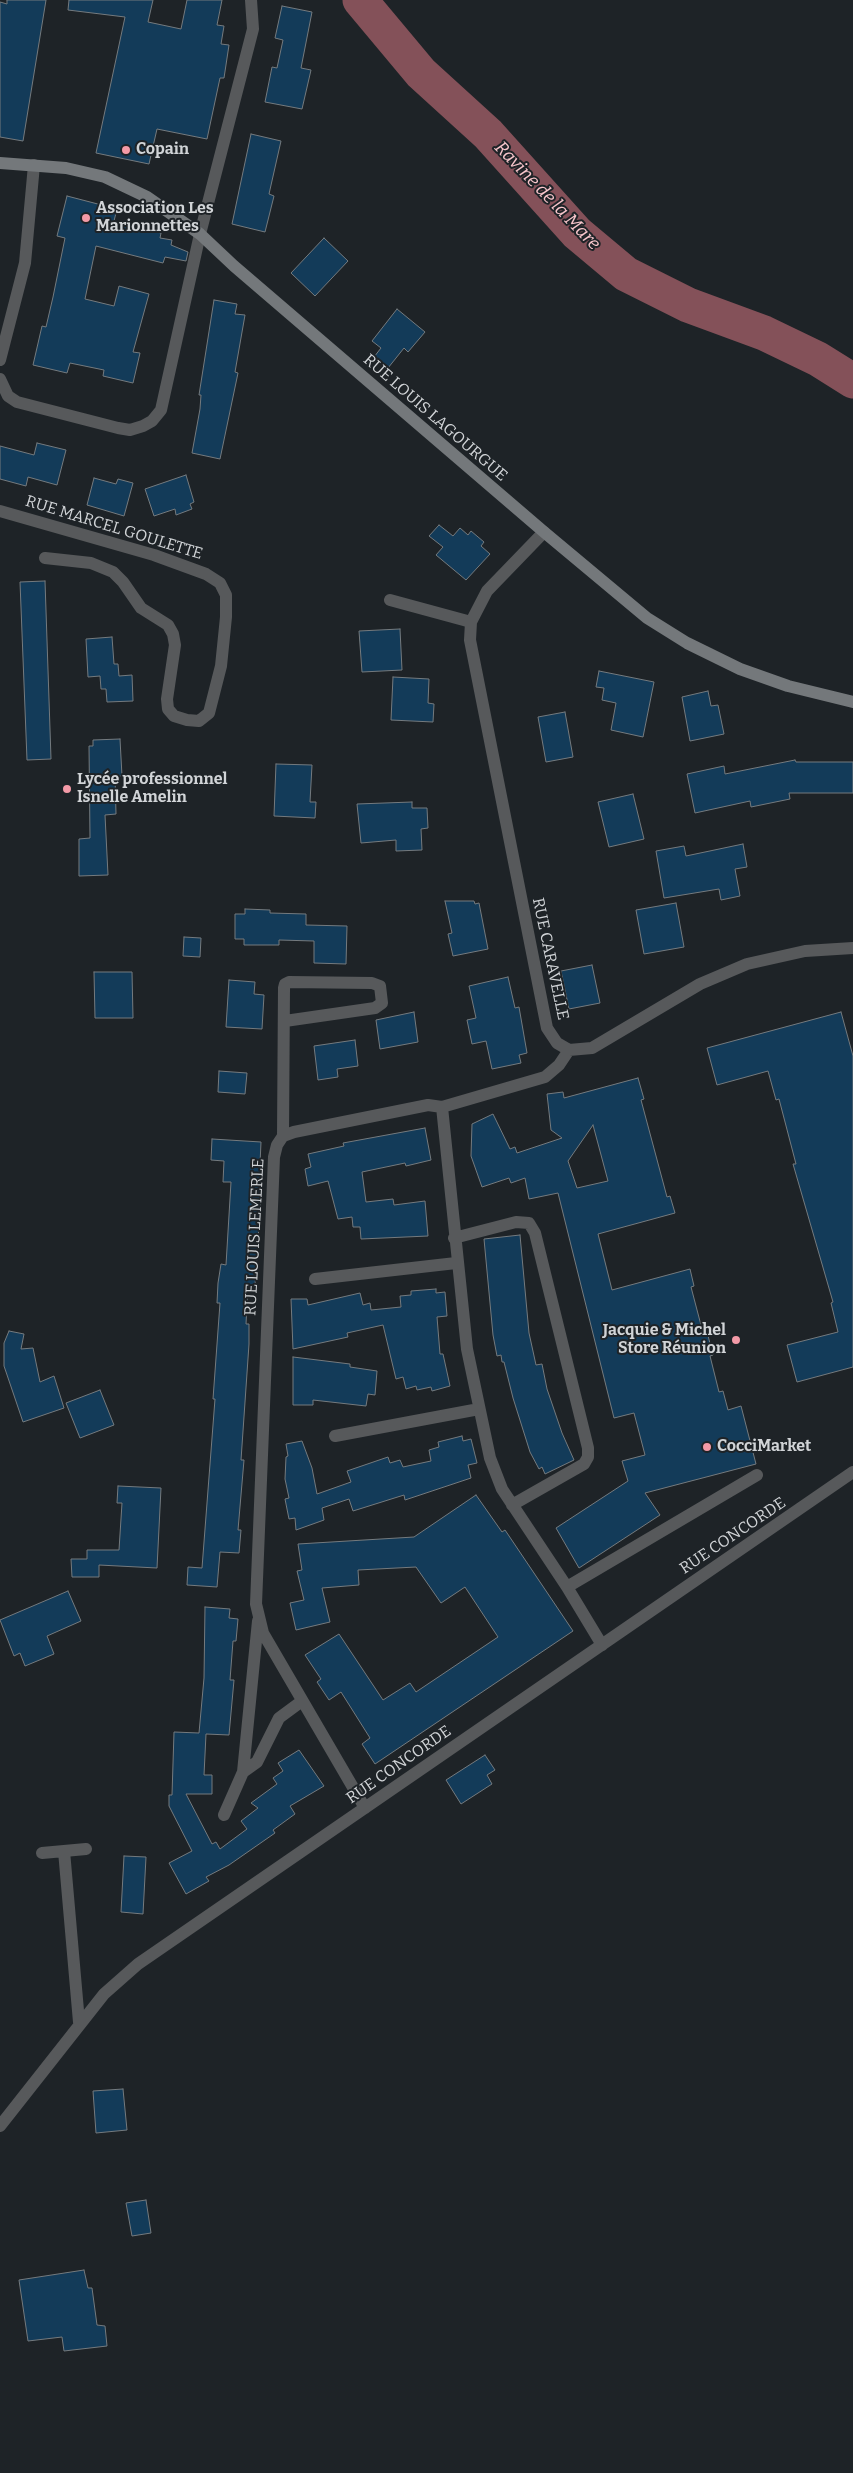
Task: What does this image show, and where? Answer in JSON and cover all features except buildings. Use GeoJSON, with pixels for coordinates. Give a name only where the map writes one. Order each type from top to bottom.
{"type":"FeatureCollection","features":[{"type":"Feature","properties":{"kind":"main road","name":"RUE LOUIS LAGOURGUE"},"geometry":{"type":"LineString","coordinates":[[0,163],[66,168],[105,177],[148,197],[200,234],[234,266],[647,618],[687,643],[740,669],[788,686],[853,702]]}},
{"type":"Feature","properties":{"kind":"street"},"geometry":{"type":"LineString","coordinates":[[0,379],[8,396],[17,402],[118,428],[130,430],[152,420],[161,410],[200,234],[253,29],[251,0]]}},
{"type":"Feature","properties":{"kind":"street"},"geometry":{"type":"LineString","coordinates":[[0,360],[26,263],[34,165]]}},
{"type":"Feature","properties":{"kind":"street","name":"RUE MARCEL GOULETTE"},"geometry":{"type":"LineString","coordinates":[[0,511],[154,555],[206,574],[220,583],[226,595],[226,617],[221,666],[209,713],[199,721],[187,720],[174,716],[168,709],[167,699],[174,645],[173,634],[168,625],[141,608],[114,572],[91,563],[44,558]]}},
{"type":"Feature","properties":{"kind":"street"},"geometry":{"type":"LineString","coordinates":[[390,600],[471,622],[488,591],[544,532]]}},
{"type":"Feature","properties":{"kind":"street","name":"RUE CARAVELLE"},"geometry":{"type":"LineString","coordinates":[[471,622],[473,658],[547,1028],[557,1043],[568,1050]]}},
{"type":"Feature","properties":{"kind":"street"},"geometry":{"type":"LineString","coordinates":[[285,1021],[376,1008],[382,1003],[380,986],[372,984],[289,982],[284,988],[283,1136],[428,1104],[442,1107],[545,1078],[559,1065],[568,1050],[592,1048],[700,984],[747,964],[805,951],[853,948]]}},
{"type":"Feature","properties":{"kind":"street"},"geometry":{"type":"LineString","coordinates":[[442,1107],[456,1263],[467,1349],[490,1458],[502,1489],[567,1587],[602,1645]]}},
{"type":"Feature","properties":{"kind":"street","name":"RUE LOUIS LEMERLE"},"geometry":{"type":"LineString","coordinates":[[224,1815],[243,1772],[258,1618],[256,1597],[274,1157],[276,1145],[283,1136]]}},
{"type":"Feature","properties":{"kind":"street"},"geometry":{"type":"LineString","coordinates":[[454,1238],[516,1222],[529,1223],[532,1228],[588,1448],[588,1457],[584,1464],[512,1504]]}},
{"type":"Feature","properties":{"kind":"street"},"geometry":{"type":"LineString","coordinates":[[315,1279],[456,1263]]}},
{"type":"Feature","properties":{"kind":"street"},"geometry":{"type":"LineString","coordinates":[[335,1436],[479,1409]]}},
{"type":"Feature","properties":{"kind":"street","name":"RUE CONCORDE"},"geometry":{"type":"LineString","coordinates":[[0,2126],[79,2022],[104,1994],[138,1964],[853,1472]]}},
{"type":"Feature","properties":{"kind":"street"},"geometry":{"type":"LineString","coordinates":[[567,1587],[757,1475]]}},
{"type":"Feature","properties":{"kind":"street","name":"RUE LOUIS LEMERLE"},"geometry":{"type":"LineString","coordinates":[[258,1618],[263,1633],[365,1808]]}},
{"type":"Feature","properties":{"kind":"street","name":"RUE LOUIS LEMERLE"},"geometry":{"type":"LineString","coordinates":[[243,1772],[257,1762],[279,1718],[302,1701]]}},
{"type":"Feature","properties":{"kind":"street"},"geometry":{"type":"LineString","coordinates":[[42,1853],[86,1849]]}},
{"type":"Feature","properties":{"kind":"street"},"geometry":{"type":"LineString","coordinates":[[64,1851],[79,2022]]}},
{"type":"Feature","properties":{"kind":"waterway","name":"Ravine de la Mare"},"geometry":{"type":"LineString","coordinates":[[360,0],[421,73],[488,134],[577,233],[626,274],[688,305],[764,333],[818,359],[853,381]]}},
{"type":"Feature","properties":{"kind":"place","name":"Copain"},"geometry":{"type":"Point","coordinates":[126,150]}},
{"type":"Feature","properties":{"kind":"place","name":"Association Les Marionnettes"},"geometry":{"type":"Point","coordinates":[86,218]}},
{"type":"Feature","properties":{"kind":"place","name":"Lycée professionnel Isnelle Amelin"},"geometry":{"type":"Point","coordinates":[67,789]}},
{"type":"Feature","properties":{"kind":"place","name":"Jacquie & Michel Store Réunion"},"geometry":{"type":"Point","coordinates":[736,1340]}},
{"type":"Feature","properties":{"kind":"place","name":"CocciMarket"},"geometry":{"type":"Point","coordinates":[707,1447]}}]}
